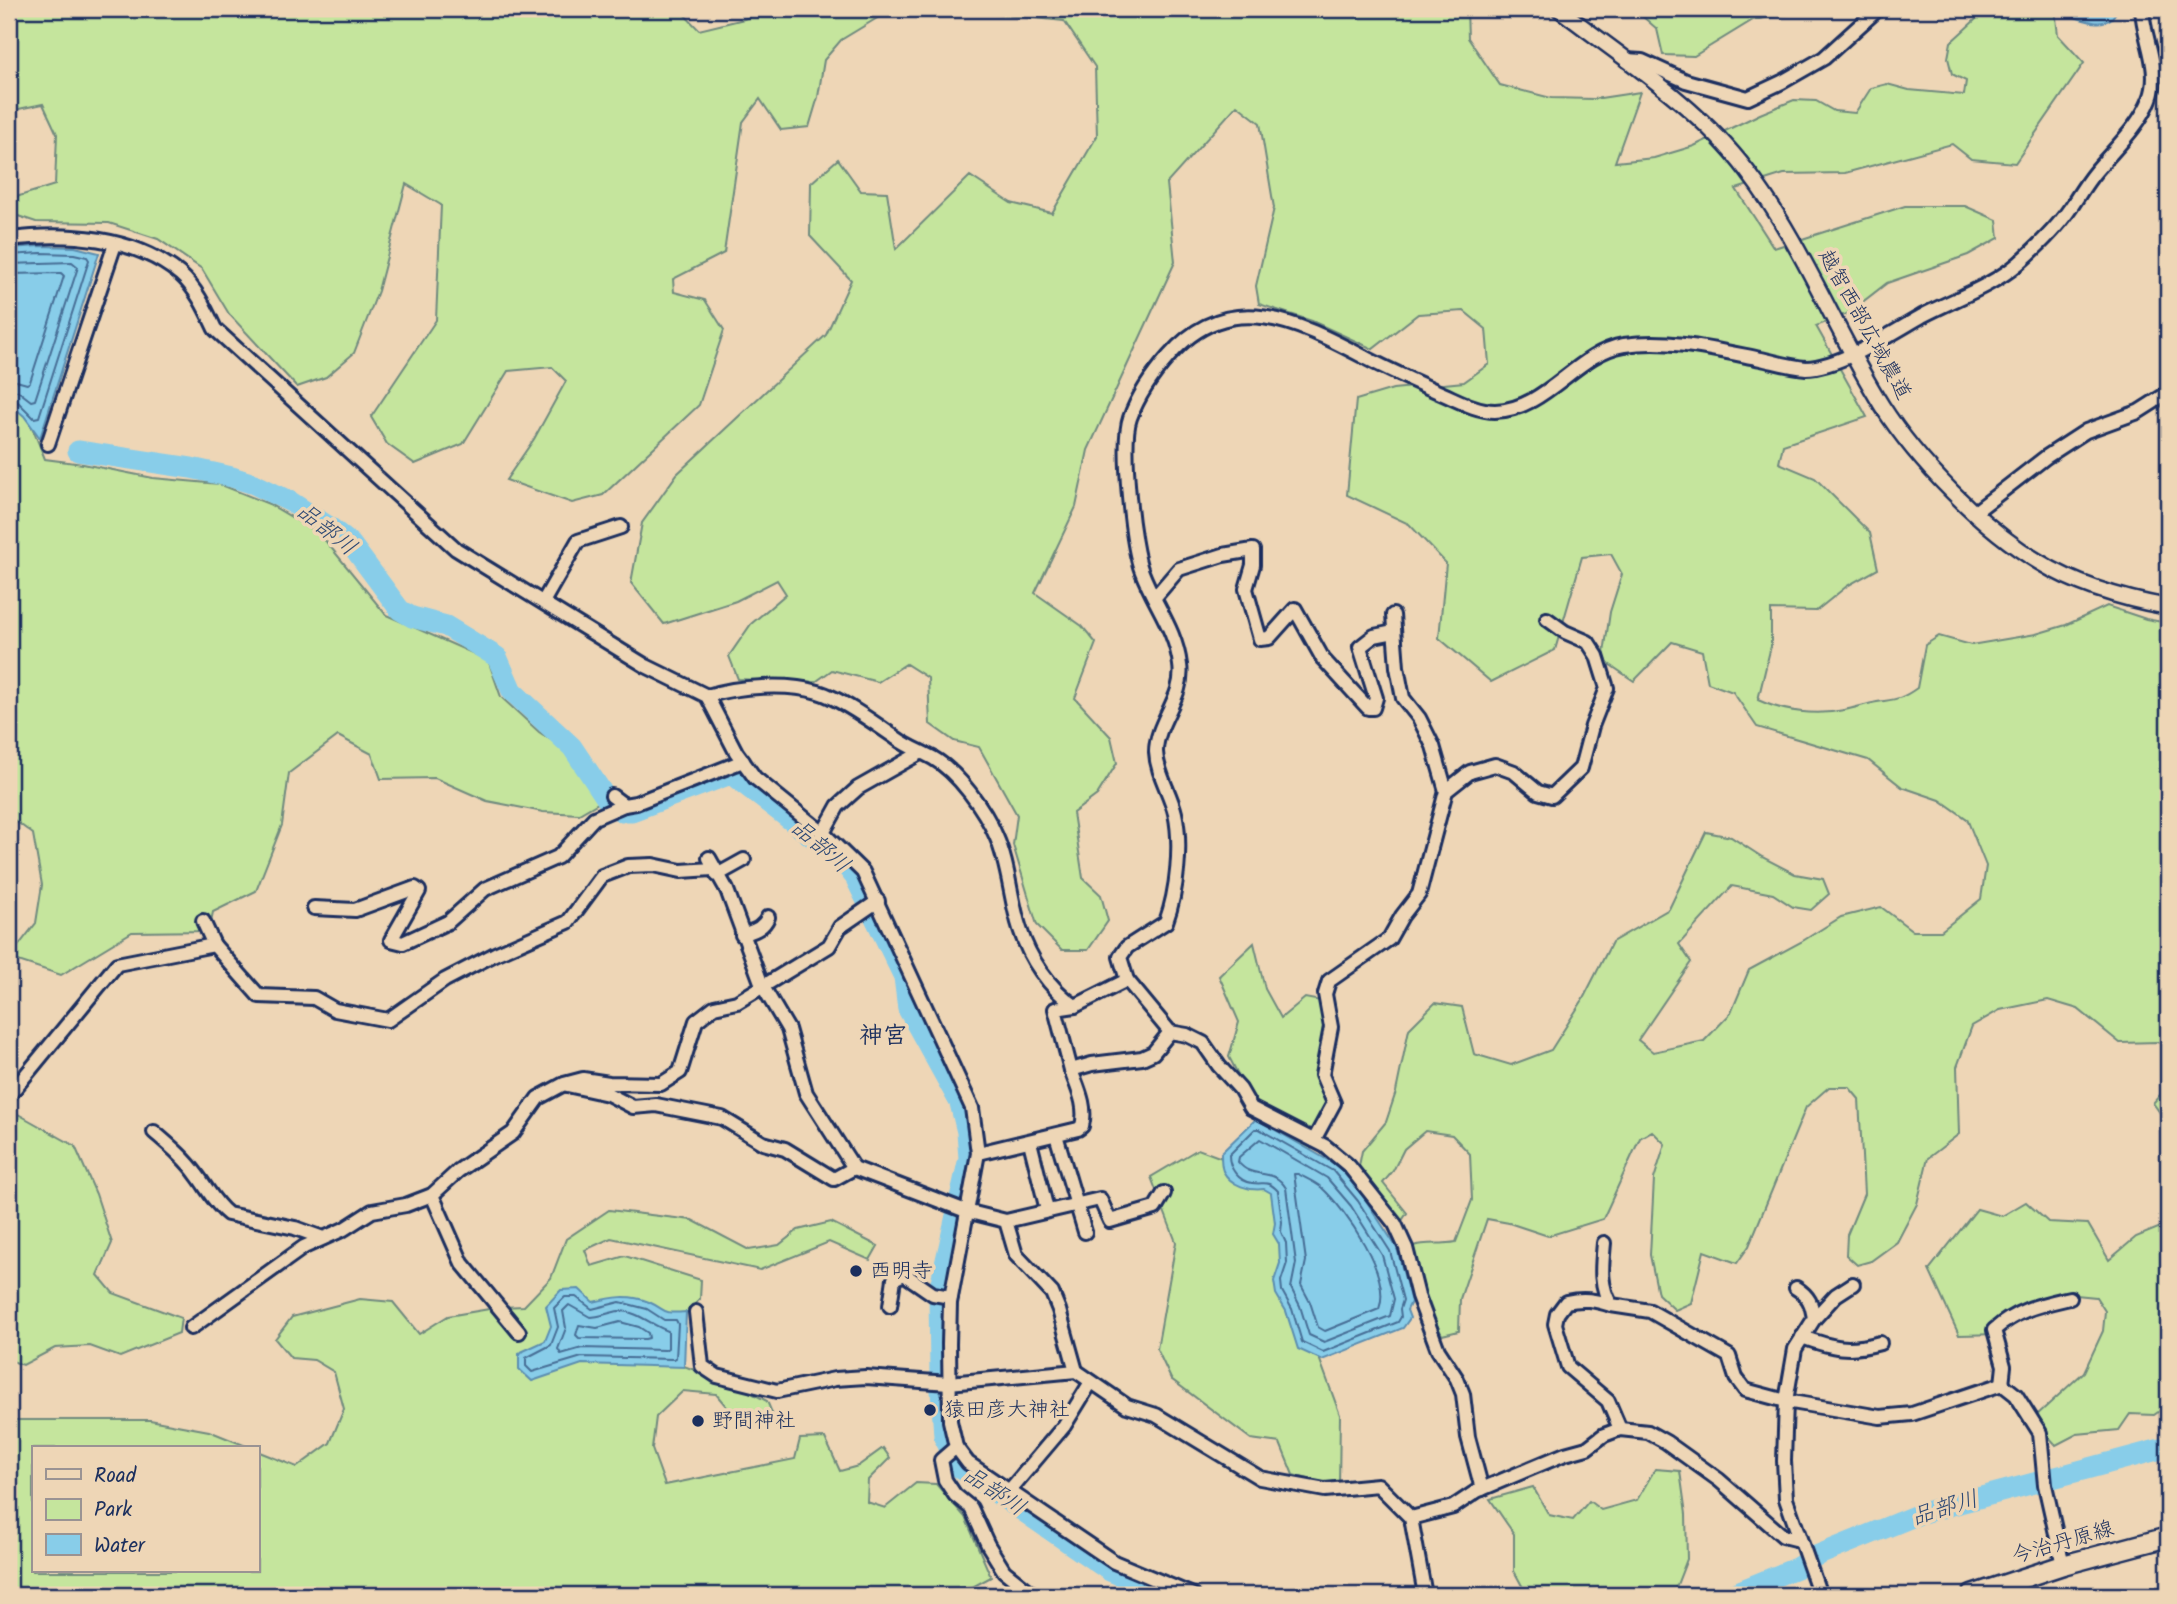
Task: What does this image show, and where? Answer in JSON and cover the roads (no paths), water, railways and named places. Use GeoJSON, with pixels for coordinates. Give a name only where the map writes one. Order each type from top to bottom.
{"type":"FeatureCollection","features":[{"type":"Feature","properties":{"kind":"main road","name":"今治丹原線"},"geometry":{"type":"LineString","coordinates":[[1972,1595],[2063,1565],[2168,1536]]}},
{"type":"Feature","properties":{"kind":"street","name":"越智西部広域農道"},"geometry":{"type":"LineString","coordinates":[[1559,9],[1688,108],[1746,169],[1802,254],[1882,405],[1907,441],[1975,512],[2039,562],[2124,599],[2168,607]]}},
{"type":"Feature","properties":{"kind":"street"},"geometry":{"type":"LineString","coordinates":[[1626,60],[1642,61],[1686,81],[1748,98],[1824,58],[1878,9]]}},
{"type":"Feature","properties":{"kind":"street"},"geometry":{"type":"LineString","coordinates":[[1482,1489],[1468,1437],[1463,1394],[1457,1379],[1438,1350],[1418,1296],[1406,1248],[1395,1224],[1349,1166],[1325,1146],[1251,1108],[1240,1089],[1203,1043],[1187,1035],[1170,1032],[1126,979],[1120,957],[1127,947],[1166,922],[1175,888],[1178,835],[1175,813],[1158,769],[1156,747],[1162,725],[1178,692],[1181,671],[1170,628],[1141,572],[1132,533],[1126,443],[1130,419],[1145,390],[1171,353],[1190,337],[1223,319],[1247,315],[1295,323],[1409,380],[1470,406],[1494,411],[1517,407],[1539,396],[1595,356],[1616,346],[1647,342],[1686,345],[1809,368],[1878,343],[1924,315],[1987,285],[2017,265],[2068,211],[2078,194],[2126,136],[2151,97],[2153,66],[2142,23],[2142,9]]}},
{"type":"Feature","properties":{"kind":"street"},"geometry":{"type":"LineString","coordinates":[[9,229],[29,236]]}},
{"type":"Feature","properties":{"kind":"street"},"geometry":{"type":"LineString","coordinates":[[9,239],[29,236],[84,238],[134,247],[182,275],[202,302],[215,329],[456,549],[646,666],[707,696],[755,778],[823,832],[863,872],[972,1108],[978,1153],[951,1297],[950,1421],[956,1447],[968,1463],[1114,1562],[1193,1595]]}},
{"type":"Feature","properties":{"kind":"street"},"geometry":{"type":"LineString","coordinates":[[48,444],[115,244]]}},
{"type":"Feature","properties":{"kind":"street"},"geometry":{"type":"LineString","coordinates":[[1975,512],[2086,430],[2138,412],[2168,393]]}},
{"type":"Feature","properties":{"kind":"street"},"geometry":{"type":"LineString","coordinates":[[543,602],[578,541],[621,527]]}},
{"type":"Feature","properties":{"kind":"street"},"geometry":{"type":"LineString","coordinates":[[1154,597],[1179,569],[1223,555],[1253,550],[1253,565],[1247,589],[1260,639],[1269,638],[1296,608],[1323,659],[1367,708],[1373,708],[1376,698],[1360,647],[1374,636],[1394,632]]}},
{"type":"Feature","properties":{"kind":"street"},"geometry":{"type":"LineString","coordinates":[[1314,1140],[1334,1103],[1322,1075],[1331,1027],[1325,994],[1329,981],[1389,939],[1419,894],[1446,791],[1433,746],[1419,718],[1403,698],[1393,615]]}},
{"type":"Feature","properties":{"kind":"street"},"geometry":{"type":"LineString","coordinates":[[1446,791],[1470,772],[1494,765],[1514,772],[1538,792],[1552,796],[1581,768],[1592,726],[1607,688],[1597,656],[1588,642],[1565,632],[1547,619]]}},
{"type":"Feature","properties":{"kind":"street"},"geometry":{"type":"LineString","coordinates":[[707,696],[730,688],[786,687],[819,692],[920,753],[935,759],[979,802],[997,837],[1020,930],[1041,971],[1060,996],[1074,1006]]}},
{"type":"Feature","properties":{"kind":"street"},"geometry":{"type":"LineString","coordinates":[[823,832],[838,806],[858,788],[920,753]]}},
{"type":"Feature","properties":{"kind":"street"},"geometry":{"type":"LineString","coordinates":[[314,908],[355,910],[415,888],[419,891],[391,940],[402,943],[448,922],[485,889],[558,857],[594,818],[743,761]]}},
{"type":"Feature","properties":{"kind":"street"},"geometry":{"type":"LineString","coordinates":[[612,796],[623,805]]}},
{"type":"Feature","properties":{"kind":"street"},"geometry":{"type":"LineString","coordinates":[[203,921],[214,945],[259,996],[314,998],[335,1010],[388,1020],[445,980],[495,954],[568,922],[602,876],[628,866],[653,865],[681,870],[744,860]]}},
{"type":"Feature","properties":{"kind":"street"},"geometry":{"type":"LineString","coordinates":[[713,867],[727,890],[761,985],[788,1029],[806,1093],[854,1168],[966,1211],[1006,1221],[1100,1199],[1110,1221],[1155,1208],[1164,1193]]}},
{"type":"Feature","properties":{"kind":"street"},"geometry":{"type":"LineString","coordinates":[[191,1328],[304,1247],[344,1229],[372,1211],[407,1205],[432,1195],[458,1171],[513,1133],[538,1098],[564,1084],[583,1079],[609,1083],[661,1084],[680,1072],[696,1021],[714,1007],[737,1002],[829,946],[841,927],[878,901]]}},
{"type":"Feature","properties":{"kind":"street"},"geometry":{"type":"LineString","coordinates":[[742,935],[765,925],[768,917]]}},
{"type":"Feature","properties":{"kind":"street"},"geometry":{"type":"LineString","coordinates":[[11,1093],[117,964],[214,945]]}},
{"type":"Feature","properties":{"kind":"street"},"geometry":{"type":"LineString","coordinates":[[978,1153],[1030,1142],[1082,1126],[1083,1105],[1055,1009],[1074,1006],[1126,979]]}},
{"type":"Feature","properties":{"kind":"street"},"geometry":{"type":"LineString","coordinates":[[1071,1070],[1092,1064],[1142,1058],[1153,1053],[1170,1032]]}},
{"type":"Feature","properties":{"kind":"street"},"geometry":{"type":"LineString","coordinates":[[564,1084],[608,1094],[633,1107],[656,1105],[722,1118],[763,1143],[785,1149],[834,1179],[854,1168]]}},
{"type":"Feature","properties":{"kind":"street"},"geometry":{"type":"LineString","coordinates":[[154,1132],[189,1165],[220,1208],[228,1214],[295,1228],[323,1238]]}},
{"type":"Feature","properties":{"kind":"street"},"geometry":{"type":"LineString","coordinates":[[1056,1135],[1085,1232]]}},
{"type":"Feature","properties":{"kind":"street"},"geometry":{"type":"LineString","coordinates":[[1030,1142],[1047,1210]]}},
{"type":"Feature","properties":{"kind":"street"},"geometry":{"type":"LineString","coordinates":[[432,1195],[463,1263],[519,1332]]}},
{"type":"Feature","properties":{"kind":"street"},"geometry":{"type":"LineString","coordinates":[[1006,1221],[1016,1255],[1052,1293],[1076,1371],[1127,1406],[1156,1415],[1260,1478],[1325,1490],[1378,1485],[1411,1518],[1425,1595]]}},
{"type":"Feature","properties":{"kind":"street"},"geometry":{"type":"LineString","coordinates":[[1604,1243],[1601,1272],[1603,1292],[1611,1305]]}},
{"type":"Feature","properties":{"kind":"street"},"geometry":{"type":"LineString","coordinates":[[890,1306],[894,1279],[904,1274],[933,1294],[951,1297]]}},
{"type":"Feature","properties":{"kind":"street"},"geometry":{"type":"LineString","coordinates":[[1820,1595],[1786,1499],[1786,1401],[1795,1349],[1814,1319],[1836,1295],[1853,1284]]}},
{"type":"Feature","properties":{"kind":"street"},"geometry":{"type":"LineString","coordinates":[[1796,1288],[1807,1295],[1813,1307],[1814,1319]]}},
{"type":"Feature","properties":{"kind":"street"},"geometry":{"type":"LineString","coordinates":[[2002,1384],[2004,1366],[1994,1330],[2010,1317],[2034,1306],[2070,1298]]}},
{"type":"Feature","properties":{"kind":"street"},"geometry":{"type":"LineString","coordinates":[[1620,1429],[1608,1401],[1568,1367],[1555,1324],[1557,1314],[1566,1302],[1592,1300],[1650,1311],[1729,1356],[1736,1378],[1745,1390],[1786,1401],[1880,1417],[1912,1414],[2002,1384]]}},
{"type":"Feature","properties":{"kind":"street"},"geometry":{"type":"LineString","coordinates":[[696,1312],[702,1366],[717,1376],[778,1391],[835,1379],[866,1377],[949,1383],[1076,1371]]}},
{"type":"Feature","properties":{"kind":"street"},"geometry":{"type":"LineString","coordinates":[[1802,1338],[1848,1350],[1880,1343]]}},
{"type":"Feature","properties":{"kind":"street"},"geometry":{"type":"LineString","coordinates":[[1009,1491],[1064,1426],[1091,1382]]}},
{"type":"Feature","properties":{"kind":"street"},"geometry":{"type":"LineString","coordinates":[[2002,1384],[2016,1395],[2040,1433],[2045,1485],[2063,1565]]}},
{"type":"Feature","properties":{"kind":"street"},"geometry":{"type":"LineString","coordinates":[[1411,1518],[1453,1507],[1482,1489],[1565,1454],[1587,1448],[1604,1435],[1620,1429],[1648,1432],[1666,1442],[1719,1480],[1783,1536],[1800,1540]]}},
{"type":"Feature","properties":{"kind":"street"},"geometry":{"type":"LineString","coordinates":[[956,1447],[941,1460],[945,1480],[955,1495],[971,1508],[988,1545],[1004,1571],[1034,1595]]}},
{"type":"Feature","properties":{"kind":"water"},"geometry":{"type":"Polygon","coordinates":[[[2065,9],[2117,9],[2108,20],[2095,22],[2067,14],[2065,9]]]}},
{"type":"Feature","properties":{"kind":"water"},"geometry":{"type":"Polygon","coordinates":[[[75,247],[99,253],[40,438],[24,416],[9,403],[9,248],[75,247]]]}},
{"type":"Feature","properties":{"kind":"water"},"geometry":{"type":"Polygon","coordinates":[[[1256,1119],[1338,1166],[1363,1196],[1397,1248],[1411,1302],[1407,1310],[1410,1318],[1403,1328],[1322,1360],[1298,1349],[1286,1311],[1276,1294],[1274,1281],[1280,1263],[1279,1244],[1273,1234],[1275,1223],[1271,1193],[1264,1189],[1236,1184],[1226,1176],[1222,1167],[1221,1153],[1256,1119]]]}},
{"type":"Feature","properties":{"kind":"water"},"geometry":{"type":"Polygon","coordinates":[[[579,1289],[593,1302],[628,1297],[642,1299],[668,1312],[686,1312],[684,1367],[582,1364],[532,1381],[519,1369],[519,1353],[545,1341],[551,1326],[546,1306],[561,1290],[579,1289]]]}},
{"type":"Feature","properties":{"kind":"waterway","name":"品部川"},"geometry":{"type":"LineString","coordinates":[[78,451],[232,477],[254,484],[291,502],[331,528],[351,544],[400,610],[412,617],[446,626],[497,657],[512,691],[572,747],[612,807],[621,811],[632,811],[731,774],[841,859],[855,877],[904,977],[908,1009],[960,1103],[967,1132],[969,1158],[939,1291],[944,1436],[953,1463],[1110,1571],[1168,1595]]}},
{"type":"Feature","properties":{"kind":"waterway","name":"品部川"},"geometry":{"type":"LineString","coordinates":[[1730,1595],[1922,1513],[2168,1447]]}},
{"type":"Feature","properties":{"kind":"place","name":"西明寺"},"geometry":{"type":"Point","coordinates":[856,1271]}},
{"type":"Feature","properties":{"kind":"place","name":"猿田彦大神社"},"geometry":{"type":"Point","coordinates":[930,1410]}},
{"type":"Feature","properties":{"kind":"place","name":"野間神社"},"geometry":{"type":"Point","coordinates":[698,1421]}},
{"type":"Feature","properties":{"kind":"district","name":"神宮"},"geometry":{"type":"Point","coordinates":[883,1036]}}]}
